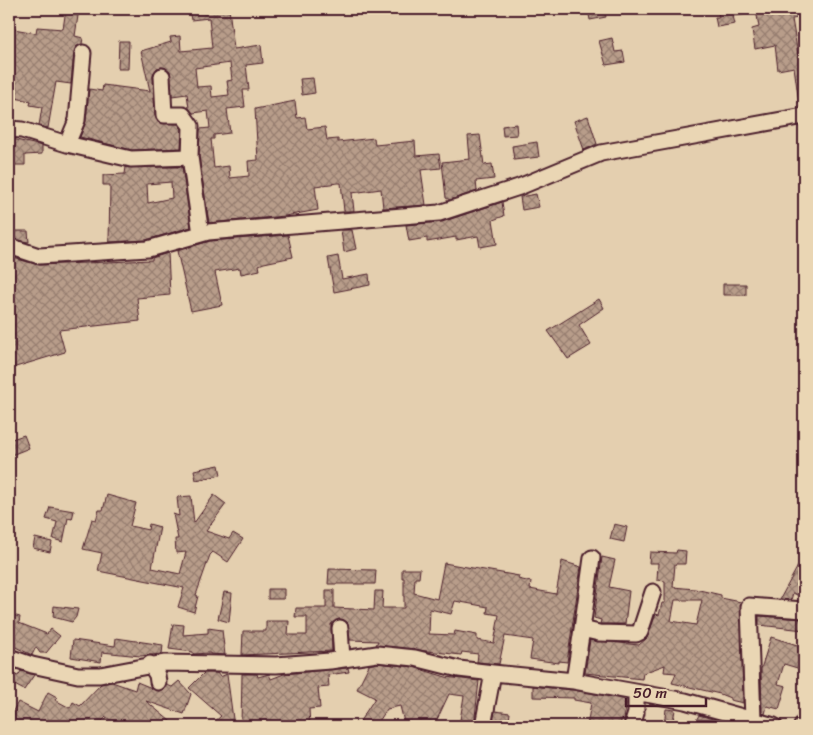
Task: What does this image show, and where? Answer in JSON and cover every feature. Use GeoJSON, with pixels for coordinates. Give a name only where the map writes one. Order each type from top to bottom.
{"type":"FeatureCollection","features":[{"type":"Feature","properties":{"kind":"street"},"geometry":{"type":"LineString","coordinates":[[67,144],[77,120],[83,53]]}},
{"type":"Feature","properties":{"kind":"street"},"geometry":{"type":"LineString","coordinates":[[162,76],[164,115],[183,115],[191,126],[190,157],[201,234]]}},
{"type":"Feature","properties":{"kind":"street"},"geometry":{"type":"LineString","coordinates":[[9,248],[15,248],[39,256],[148,249],[201,234],[440,213],[519,187],[600,153],[804,116]]}},
{"type":"Feature","properties":{"kind":"street"},"geometry":{"type":"LineString","coordinates":[[9,129],[22,130],[67,144],[131,159],[190,157]]}},
{"type":"Feature","properties":{"kind":"street"},"geometry":{"type":"LineString","coordinates":[[574,681],[592,558]]}},
{"type":"Feature","properties":{"kind":"street"},"geometry":{"type":"LineString","coordinates":[[582,629],[598,633],[636,634],[640,632],[653,592]]}},
{"type":"Feature","properties":{"kind":"street"},"geometry":{"type":"LineString","coordinates":[[753,720],[749,606],[804,610]]}},
{"type":"Feature","properties":{"kind":"street"},"geometry":{"type":"LineString","coordinates":[[340,628],[342,659]]}},
{"type":"Feature","properties":{"kind":"street"},"geometry":{"type":"LineString","coordinates":[[9,657],[32,665],[78,675],[100,675],[150,664],[276,665],[377,654],[415,658],[459,668],[493,673],[574,681],[685,701],[774,726]]}},
{"type":"Feature","properties":{"kind":"street"},"geometry":{"type":"LineString","coordinates":[[150,664],[157,675],[158,682]]}},
{"type":"Feature","properties":{"kind":"street"},"geometry":{"type":"LineString","coordinates":[[483,726],[493,673]]}},
{"type":"Feature","properties":{"kind":"street"},"geometry":{"type":"LineString","coordinates":[[632,726],[636,713],[636,693]]}},
{"type":"Feature","properties":{"kind":"street"},"geometry":{"type":"LineString","coordinates":[[802,726],[804,722]]}},
{"type":"Feature","properties":{"kind":"building"},"geometry":{"type":"Polygon","coordinates":[[[66,9],[79,9],[75,36],[83,38],[82,44],[76,47],[74,52],[71,84],[56,82],[48,128],[39,126],[42,107],[30,105],[31,101],[9,97],[9,58],[14,29],[36,33],[37,27],[63,29],[66,9]]]}},
{"type":"Feature","properties":{"kind":"building"},"geometry":{"type":"Polygon","coordinates":[[[189,9],[229,9],[234,49],[261,45],[263,63],[246,65],[249,90],[243,90],[245,107],[227,109],[230,133],[214,135],[214,139],[211,139],[214,168],[229,166],[230,178],[249,176],[248,161],[258,160],[255,109],[295,101],[297,118],[305,117],[307,129],[325,127],[327,140],[338,139],[338,142],[374,138],[375,145],[415,141],[416,156],[439,154],[441,168],[421,170],[426,205],[383,208],[381,189],[352,193],[354,211],[344,211],[341,183],[338,183],[315,186],[318,210],[285,216],[209,223],[199,156],[200,129],[210,128],[208,111],[193,113],[189,108],[187,94],[172,96],[170,71],[162,67],[157,68],[153,76],[155,116],[160,123],[178,124],[182,129],[181,148],[132,150],[80,137],[86,121],[89,89],[102,91],[103,85],[150,91],[141,51],[171,42],[170,37],[180,36],[181,51],[212,48],[209,18],[191,20],[189,9]],[[230,63],[195,68],[197,87],[211,86],[212,97],[229,95],[227,81],[232,80],[230,63]]]}},
{"type":"Feature","properties":{"kind":"building"},"geometry":{"type":"Polygon","coordinates":[[[588,9],[604,9],[606,17],[590,20],[588,9]]]}},
{"type":"Feature","properties":{"kind":"building"},"geometry":{"type":"Polygon","coordinates":[[[717,9],[749,9],[749,14],[733,16],[735,24],[717,27],[715,17],[719,17],[717,9]]]}},
{"type":"Feature","properties":{"kind":"building"},"geometry":{"type":"Polygon","coordinates":[[[802,9],[804,17],[792,19],[798,55],[804,54],[804,103],[799,103],[794,67],[778,70],[775,45],[755,49],[752,29],[759,27],[756,10],[802,9]]]}},
{"type":"Feature","properties":{"kind":"building"},"geometry":{"type":"Polygon","coordinates":[[[612,38],[615,52],[623,51],[625,62],[606,65],[599,41],[612,38]]]}},
{"type":"Feature","properties":{"kind":"building"},"geometry":{"type":"Polygon","coordinates":[[[119,41],[129,41],[128,69],[118,69],[119,41]]]}},
{"type":"Feature","properties":{"kind":"building"},"geometry":{"type":"Polygon","coordinates":[[[313,78],[315,93],[302,95],[300,79],[313,78]]]}},
{"type":"Feature","properties":{"kind":"building"},"geometry":{"type":"Polygon","coordinates":[[[588,116],[597,144],[584,150],[574,121],[588,116]]]}},
{"type":"Feature","properties":{"kind":"building"},"geometry":{"type":"Polygon","coordinates":[[[516,124],[517,135],[503,136],[502,126],[516,124]]]}},
{"type":"Feature","properties":{"kind":"building"},"geometry":{"type":"Polygon","coordinates":[[[480,135],[484,165],[492,164],[494,179],[476,181],[477,191],[450,200],[446,198],[442,162],[470,159],[468,136],[480,135]]]}},
{"type":"Feature","properties":{"kind":"building"},"geometry":{"type":"Polygon","coordinates":[[[12,139],[42,146],[42,154],[25,155],[25,165],[14,165],[12,139]]]}},
{"type":"Feature","properties":{"kind":"building"},"geometry":{"type":"Polygon","coordinates":[[[537,142],[539,157],[514,160],[512,146],[537,142]]]}},
{"type":"Feature","properties":{"kind":"building"},"geometry":{"type":"Polygon","coordinates":[[[126,167],[182,167],[191,227],[146,240],[109,242],[110,185],[103,185],[103,175],[125,174],[126,167]],[[171,182],[147,184],[148,203],[172,198],[171,182]]]}},
{"type":"Feature","properties":{"kind":"building"},"geometry":{"type":"Polygon","coordinates":[[[536,194],[539,207],[522,210],[520,197],[536,194]]]}},
{"type":"Feature","properties":{"kind":"building"},"geometry":{"type":"Polygon","coordinates":[[[502,202],[504,216],[493,220],[497,244],[480,247],[478,236],[456,240],[456,237],[427,242],[427,238],[409,241],[406,225],[442,222],[502,202]]]}},
{"type":"Feature","properties":{"kind":"building"},"geometry":{"type":"Polygon","coordinates":[[[341,230],[352,230],[356,249],[344,252],[341,230]]]}},
{"type":"Feature","properties":{"kind":"building"},"geometry":{"type":"Polygon","coordinates":[[[9,231],[28,231],[29,242],[9,239],[9,231]]]}},
{"type":"Feature","properties":{"kind":"building"},"geometry":{"type":"Polygon","coordinates":[[[288,235],[293,257],[264,263],[259,265],[260,270],[241,274],[240,268],[215,272],[222,305],[191,311],[177,251],[210,241],[288,235]]]}},
{"type":"Feature","properties":{"kind":"building"},"geometry":{"type":"Polygon","coordinates":[[[168,253],[170,295],[137,298],[140,321],[59,330],[65,352],[9,369],[9,304],[12,263],[9,263],[9,257],[40,265],[152,260],[152,258],[168,253]]]}},
{"type":"Feature","properties":{"kind":"building"},"geometry":{"type":"Polygon","coordinates":[[[338,256],[342,279],[369,274],[370,285],[334,292],[328,258],[338,256]]]}},
{"type":"Feature","properties":{"kind":"building"},"geometry":{"type":"Polygon","coordinates":[[[723,284],[746,284],[746,295],[723,295],[723,284]]]}},
{"type":"Feature","properties":{"kind":"building"},"geometry":{"type":"Polygon","coordinates":[[[599,299],[604,308],[579,325],[591,345],[568,359],[548,331],[599,299]]]}},
{"type":"Feature","properties":{"kind":"building"},"geometry":{"type":"Polygon","coordinates":[[[24,435],[29,448],[9,456],[9,440],[24,435]]]}},
{"type":"Feature","properties":{"kind":"building"},"geometry":{"type":"Polygon","coordinates":[[[219,465],[221,475],[196,480],[194,470],[219,465]]]}},
{"type":"Feature","properties":{"kind":"building"},"geometry":{"type":"Polygon","coordinates":[[[107,495],[136,503],[130,526],[148,530],[149,524],[160,527],[152,568],[180,574],[186,552],[176,553],[175,539],[178,539],[173,514],[179,516],[177,497],[191,496],[194,523],[214,495],[226,504],[206,531],[229,539],[233,533],[243,539],[228,562],[213,552],[210,555],[196,595],[198,596],[194,612],[178,607],[184,588],[98,571],[102,553],[83,549],[92,519],[96,520],[99,510],[103,510],[107,495]]]}},
{"type":"Feature","properties":{"kind":"building"},"geometry":{"type":"Polygon","coordinates":[[[50,507],[74,511],[72,519],[68,518],[63,542],[53,539],[57,522],[46,519],[50,507]]]}},
{"type":"Feature","properties":{"kind":"building"},"geometry":{"type":"Polygon","coordinates":[[[614,524],[627,527],[624,542],[610,539],[614,524]]]}},
{"type":"Feature","properties":{"kind":"building"},"geometry":{"type":"Polygon","coordinates":[[[35,538],[52,542],[50,552],[33,548],[35,538]]]}},
{"type":"Feature","properties":{"kind":"building"},"geometry":{"type":"Polygon","coordinates":[[[677,550],[686,551],[685,564],[675,564],[673,587],[695,589],[721,595],[721,598],[741,602],[743,703],[730,700],[730,698],[720,694],[672,683],[676,673],[664,672],[665,665],[643,673],[642,679],[585,673],[590,640],[639,645],[647,638],[656,614],[659,615],[662,603],[665,603],[665,581],[657,580],[658,563],[649,563],[650,552],[676,553],[677,550]],[[675,600],[671,621],[696,625],[702,600],[675,600]]]}},
{"type":"Feature","properties":{"kind":"building"},"geometry":{"type":"Polygon","coordinates":[[[602,557],[615,560],[609,587],[629,591],[625,624],[600,624],[601,620],[594,618],[602,557]]]}},
{"type":"Feature","properties":{"kind":"building"},"geometry":{"type":"Polygon","coordinates":[[[562,561],[581,567],[567,662],[559,661],[559,663],[530,659],[533,640],[505,636],[499,664],[477,662],[478,654],[462,652],[461,655],[376,645],[378,641],[350,640],[348,623],[340,619],[331,624],[332,651],[242,655],[243,631],[266,631],[266,621],[289,621],[288,635],[307,635],[307,617],[295,617],[296,608],[326,608],[326,590],[334,590],[334,608],[374,610],[375,591],[383,591],[382,608],[404,608],[404,578],[402,578],[402,569],[420,569],[419,578],[415,578],[414,593],[437,599],[444,563],[519,576],[518,579],[531,582],[530,589],[556,594],[562,561]],[[455,601],[451,614],[430,609],[429,634],[454,635],[455,631],[477,635],[477,640],[494,643],[499,615],[487,613],[488,607],[455,601]]]}},
{"type":"Feature","properties":{"kind":"building"},"geometry":{"type":"Polygon","coordinates":[[[798,566],[804,569],[804,590],[801,597],[793,593],[791,600],[780,599],[798,566]]]}},
{"type":"Feature","properties":{"kind":"building"},"geometry":{"type":"Polygon","coordinates":[[[329,569],[376,570],[375,584],[328,584],[329,569]]]}},
{"type":"Feature","properties":{"kind":"building"},"geometry":{"type":"Polygon","coordinates":[[[268,589],[284,589],[284,599],[268,599],[268,589]]]}},
{"type":"Feature","properties":{"kind":"building"},"geometry":{"type":"Polygon","coordinates":[[[224,592],[232,593],[229,622],[218,619],[224,592]]]}},
{"type":"Feature","properties":{"kind":"building"},"geometry":{"type":"Polygon","coordinates":[[[54,606],[78,609],[76,617],[72,622],[53,617],[54,606]]]}},
{"type":"Feature","properties":{"kind":"building"},"geometry":{"type":"Polygon","coordinates":[[[9,614],[20,617],[19,623],[47,634],[51,629],[60,636],[46,653],[40,653],[36,647],[32,655],[9,644],[9,614]]]}},
{"type":"Feature","properties":{"kind":"building"},"geometry":{"type":"Polygon","coordinates":[[[759,616],[804,619],[804,630],[759,625],[759,616]]]}},
{"type":"Feature","properties":{"kind":"building"},"geometry":{"type":"Polygon","coordinates":[[[173,624],[184,625],[183,635],[208,633],[208,628],[222,630],[225,655],[210,653],[193,654],[193,652],[169,649],[173,624]]]}},
{"type":"Feature","properties":{"kind":"building"},"geometry":{"type":"Polygon","coordinates":[[[771,637],[804,647],[804,670],[784,664],[778,684],[786,686],[779,709],[767,706],[765,714],[762,713],[761,669],[771,637]]]}},
{"type":"Feature","properties":{"kind":"building"},"geometry":{"type":"Polygon","coordinates":[[[116,638],[163,645],[162,654],[140,656],[102,652],[101,662],[71,657],[73,640],[115,646],[116,638]]]}},
{"type":"Feature","properties":{"kind":"building"},"geometry":{"type":"Polygon","coordinates":[[[377,663],[413,667],[446,677],[479,681],[474,726],[459,726],[464,696],[449,694],[434,726],[405,726],[400,706],[387,709],[376,726],[369,726],[360,721],[375,698],[357,689],[369,665],[377,663]]]}},
{"type":"Feature","properties":{"kind":"building"},"geometry":{"type":"Polygon","coordinates":[[[348,668],[349,672],[328,675],[329,687],[318,688],[320,708],[309,709],[310,726],[241,726],[242,674],[257,674],[258,677],[269,674],[271,679],[284,674],[348,668]]]}},
{"type":"Feature","properties":{"kind":"building"},"geometry":{"type":"Polygon","coordinates":[[[21,671],[34,675],[24,690],[9,682],[9,673],[18,676],[21,671]]]}},
{"type":"Feature","properties":{"kind":"building"},"geometry":{"type":"Polygon","coordinates":[[[204,673],[217,673],[220,677],[227,674],[233,719],[225,726],[210,726],[221,716],[189,688],[204,673]]]}},
{"type":"Feature","properties":{"kind":"building"},"geometry":{"type":"Polygon","coordinates":[[[179,681],[191,694],[184,714],[146,701],[176,726],[118,726],[106,717],[97,726],[59,726],[48,720],[45,726],[9,726],[9,718],[18,702],[38,712],[48,692],[57,697],[55,700],[70,708],[73,702],[80,706],[101,684],[112,682],[135,690],[137,682],[159,691],[167,685],[172,687],[179,681]]]}},
{"type":"Feature","properties":{"kind":"building"},"geometry":{"type":"Polygon","coordinates":[[[533,686],[573,690],[627,700],[624,720],[621,719],[621,726],[587,726],[591,703],[574,700],[574,698],[533,697],[533,686]]]}},
{"type":"Feature","properties":{"kind":"building"},"geometry":{"type":"Polygon","coordinates":[[[666,709],[675,710],[672,726],[664,725],[666,709]]]}},
{"type":"Feature","properties":{"kind":"building"},"geometry":{"type":"Polygon","coordinates":[[[495,711],[510,713],[508,726],[492,726],[495,711]]]}},
{"type":"Feature","properties":{"kind":"building"},"geometry":{"type":"Polygon","coordinates":[[[699,715],[727,723],[726,726],[693,726],[699,715]]]}}]}
